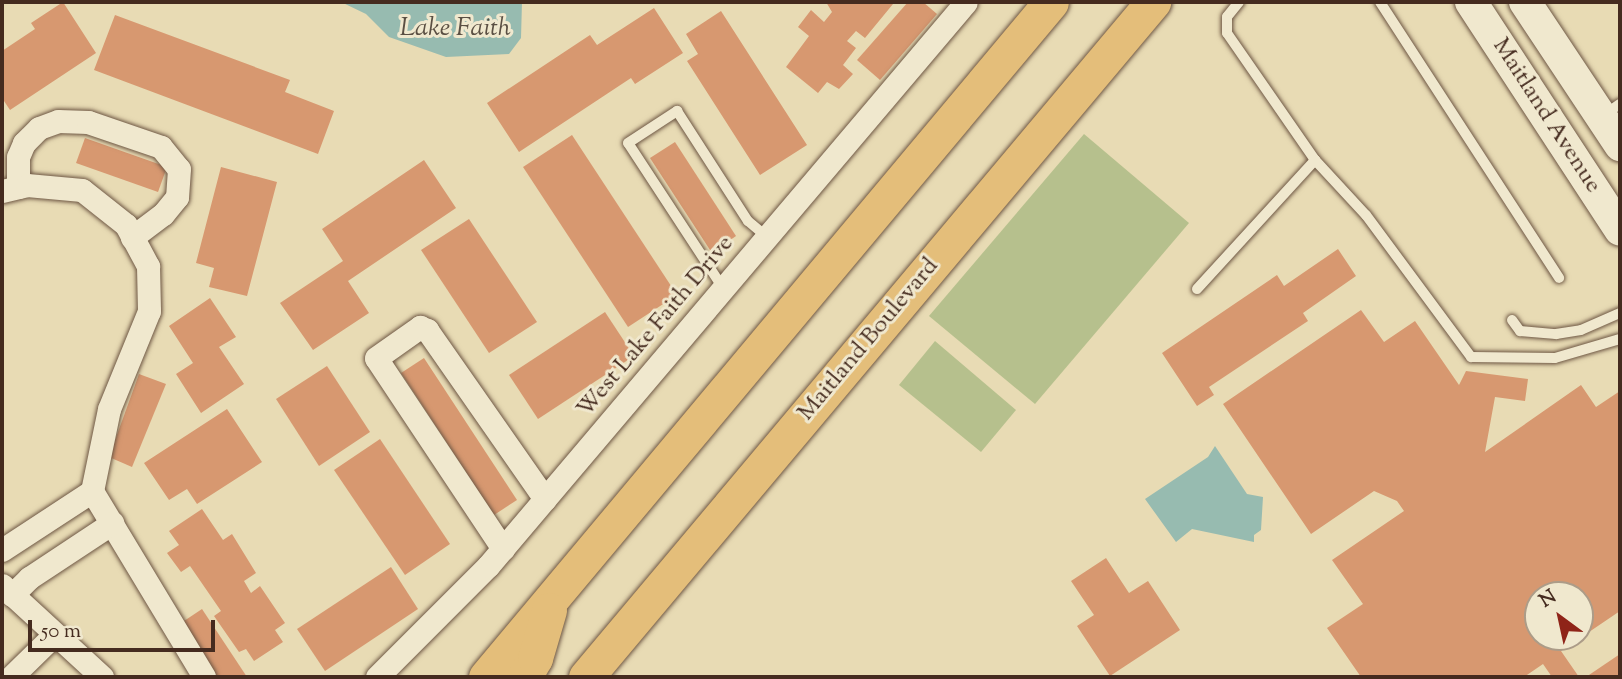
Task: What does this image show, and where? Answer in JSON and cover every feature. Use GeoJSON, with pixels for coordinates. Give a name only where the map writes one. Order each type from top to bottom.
{"type":"FeatureCollection","features":[{"type":"Feature","properties":{"kind":"main road"},"geometry":{"type":"LineString","coordinates":[[486,677],[1051,2]]}},
{"type":"Feature","properties":{"kind":"main road","name":"Maitland Boulevard"},"geometry":{"type":"LineString","coordinates":[[586,677],[1153,2]]}},
{"type":"Feature","properties":{"kind":"main road","name":"Maitland Avenue"},"geometry":{"type":"LineString","coordinates":[[1471,2],[1620,230]]}},
{"type":"Feature","properties":{"kind":"main road","name":"Maitland Avenue"},"geometry":{"type":"LineString","coordinates":[[1525,2],[1611,111],[1620,145]]}},
{"type":"Feature","properties":{"kind":"main road"},"geometry":{"type":"LineString","coordinates":[[524,677],[535,658],[553,597]]}},
{"type":"Feature","properties":{"kind":"street","name":"West Lake Faith Drive"},"geometry":{"type":"LineString","coordinates":[[377,677],[502,549],[966,2]]}},
{"type":"Feature","properties":{"kind":"street"},"geometry":{"type":"LineString","coordinates":[[132,237],[163,214],[177,197],[179,169],[161,147],[88,122],[58,121],[39,128],[24,143],[10,189],[82,190],[126,225],[132,237],[148,265],[149,311],[109,409],[92,491],[204,677]]}},
{"type":"Feature","properties":{"kind":"street"},"geometry":{"type":"LineString","coordinates":[[502,549],[376,358],[420,327],[428,330],[545,499]]}},
{"type":"Feature","properties":{"kind":"street"},"geometry":{"type":"LineString","coordinates":[[2,550],[92,491]]}},
{"type":"Feature","properties":{"kind":"street"},"geometry":{"type":"LineString","coordinates":[[102,677],[7,590],[112,523]]}},
{"type":"Feature","properties":{"kind":"street"},"geometry":{"type":"LineString","coordinates":[[40,524],[61,557]]}},
{"type":"Feature","properties":{"kind":"street"},"geometry":{"type":"LineString","coordinates":[[12,677],[54,635]]}},
{"type":"Feature","properties":{"kind":"lane"},"geometry":{"type":"LineString","coordinates":[[1238,2],[1227,18],[1227,33],[1315,160],[1366,215],[1471,356],[1555,358],[1620,339]]}},
{"type":"Feature","properties":{"kind":"lane"},"geometry":{"type":"LineString","coordinates":[[1380,2],[1559,278]]}},
{"type":"Feature","properties":{"kind":"lane"},"geometry":{"type":"LineString","coordinates":[[723,288],[628,143],[677,111],[748,221],[766,237]]}},
{"type":"Feature","properties":{"kind":"lane"},"geometry":{"type":"LineString","coordinates":[[1197,289],[1315,160]]}},
{"type":"Feature","properties":{"kind":"lane"},"geometry":{"type":"LineString","coordinates":[[1512,320],[1520,331],[1556,334],[1581,330],[1620,313]]}},
{"type":"Feature","properties":{"kind":"green space"},"geometry":{"type":"Polygon","coordinates":[[[1084,134],[1189,223],[1035,404],[929,316],[1084,134]]]}},
{"type":"Feature","properties":{"kind":"green space"},"geometry":{"type":"Polygon","coordinates":[[[935,341],[1016,410],[981,452],[899,385],[935,341]]]}},
{"type":"Feature","properties":{"kind":"water","name":"Lake Faith"},"geometry":{"type":"Polygon","coordinates":[[[341,2],[522,2],[521,38],[509,54],[446,57],[389,37],[366,14],[341,2]]]}},
{"type":"Feature","properties":{"kind":"water"},"geometry":{"type":"Polygon","coordinates":[[[1215,446],[1247,494],[1263,497],[1261,530],[1254,535],[1254,542],[1192,529],[1176,542],[1145,499],[1208,457],[1215,446]]]}},
{"type":"Feature","properties":{"kind":"building"},"geometry":{"type":"Polygon","coordinates":[[[63,2],[96,53],[10,110],[2,98],[2,51],[35,29],[31,23],[63,2]]]}},
{"type":"Feature","properties":{"kind":"building"},"geometry":{"type":"Polygon","coordinates":[[[826,2],[893,4],[865,38],[856,31],[847,41],[856,48],[843,65],[853,74],[839,89],[827,82],[818,93],[786,67],[809,36],[798,27],[811,10],[824,22],[832,12],[826,2]]]}},
{"type":"Feature","properties":{"kind":"building"},"geometry":{"type":"Polygon","coordinates":[[[908,2],[923,2],[937,14],[880,80],[857,60],[908,2]]]}},
{"type":"Feature","properties":{"kind":"building"},"geometry":{"type":"Polygon","coordinates":[[[654,8],[683,53],[635,84],[631,78],[519,152],[487,103],[590,35],[597,45],[654,8]]]}},
{"type":"Feature","properties":{"kind":"building"},"geometry":{"type":"Polygon","coordinates":[[[721,11],[807,145],[760,175],[687,61],[698,54],[686,34],[721,11]]]}},
{"type":"Feature","properties":{"kind":"building"},"geometry":{"type":"Polygon","coordinates":[[[115,15],[290,80],[285,92],[334,111],[318,154],[94,70],[115,15]]]}},
{"type":"Feature","properties":{"kind":"building"},"geometry":{"type":"Polygon","coordinates":[[[572,135],[677,295],[628,327],[523,167],[572,135]]]}},
{"type":"Feature","properties":{"kind":"building"},"geometry":{"type":"Polygon","coordinates":[[[85,138],[167,167],[158,192],[76,163],[85,138]]]}},
{"type":"Feature","properties":{"kind":"building"},"geometry":{"type":"Polygon","coordinates":[[[675,142],[736,236],[712,253],[650,158],[675,142]]]}},
{"type":"Feature","properties":{"kind":"building"},"geometry":{"type":"Polygon","coordinates":[[[424,160],[456,208],[348,281],[369,313],[313,350],[280,303],[343,261],[322,229],[424,160]]]}},
{"type":"Feature","properties":{"kind":"building"},"geometry":{"type":"Polygon","coordinates":[[[221,167],[277,182],[247,296],[209,287],[214,268],[196,263],[221,167]]]}},
{"type":"Feature","properties":{"kind":"building"},"geometry":{"type":"Polygon","coordinates":[[[469,219],[537,322],[489,353],[421,250],[469,219]]]}},
{"type":"Feature","properties":{"kind":"building"},"geometry":{"type":"Polygon","coordinates":[[[1338,249],[1356,276],[1303,313],[1308,321],[1209,387],[1214,395],[1197,406],[1162,353],[1277,275],[1284,286],[1338,249]]]}},
{"type":"Feature","properties":{"kind":"building"},"geometry":{"type":"Polygon","coordinates":[[[210,298],[236,337],[219,347],[244,384],[201,413],[176,374],[193,363],[169,326],[210,298]]]}},
{"type":"Feature","properties":{"kind":"building"},"geometry":{"type":"Polygon","coordinates":[[[1361,310],[1384,342],[1415,321],[1459,385],[1466,371],[1528,379],[1525,401],[1495,397],[1485,452],[1581,385],[1596,407],[1620,391],[1620,611],[1594,629],[1594,581],[1524,581],[1524,651],[1561,651],[1579,677],[1552,677],[1543,664],[1524,677],[1361,677],[1327,628],[1363,604],[1332,560],[1404,511],[1397,501],[1374,491],[1311,534],[1223,404],[1361,310]]]}},
{"type":"Feature","properties":{"kind":"building"},"geometry":{"type":"Polygon","coordinates":[[[605,312],[634,356],[538,419],[509,375],[605,312]]]}},
{"type":"Feature","properties":{"kind":"building"},"geometry":{"type":"Polygon","coordinates":[[[424,358],[517,500],[494,515],[401,373],[424,358]]]}},
{"type":"Feature","properties":{"kind":"building"},"geometry":{"type":"Polygon","coordinates":[[[327,366],[370,432],[319,466],[276,399],[327,366]]]}},
{"type":"Feature","properties":{"kind":"building"},"geometry":{"type":"Polygon","coordinates":[[[139,374],[166,384],[132,467],[109,457],[139,374]]]}},
{"type":"Feature","properties":{"kind":"building"},"geometry":{"type":"Polygon","coordinates":[[[227,409],[262,462],[197,504],[187,489],[169,500],[144,463],[227,409]]]}},
{"type":"Feature","properties":{"kind":"building"},"geometry":{"type":"Polygon","coordinates":[[[380,439],[450,544],[405,575],[334,470],[380,439]]]}},
{"type":"Feature","properties":{"kind":"building"},"geometry":{"type":"Polygon","coordinates":[[[202,509],[223,540],[232,534],[256,573],[244,581],[251,593],[260,586],[285,623],[275,630],[283,642],[254,661],[246,649],[239,652],[214,616],[221,611],[190,566],[181,572],[167,553],[179,545],[169,531],[202,509]]]}},
{"type":"Feature","properties":{"kind":"building"},"geometry":{"type":"Polygon","coordinates":[[[1106,558],[1129,593],[1148,581],[1180,630],[1110,676],[1077,626],[1094,615],[1071,581],[1106,558]]]}},
{"type":"Feature","properties":{"kind":"building"},"geometry":{"type":"Polygon","coordinates":[[[391,567],[418,609],[325,671],[297,629],[391,567]]]}},
{"type":"Feature","properties":{"kind":"building"},"geometry":{"type":"Polygon","coordinates":[[[202,609],[247,677],[217,677],[181,623],[202,609]]]}},
{"type":"Feature","properties":{"kind":"building"},"geometry":{"type":"Polygon","coordinates":[[[1620,654],[1620,677],[1586,677],[1620,654]]]}}]}
